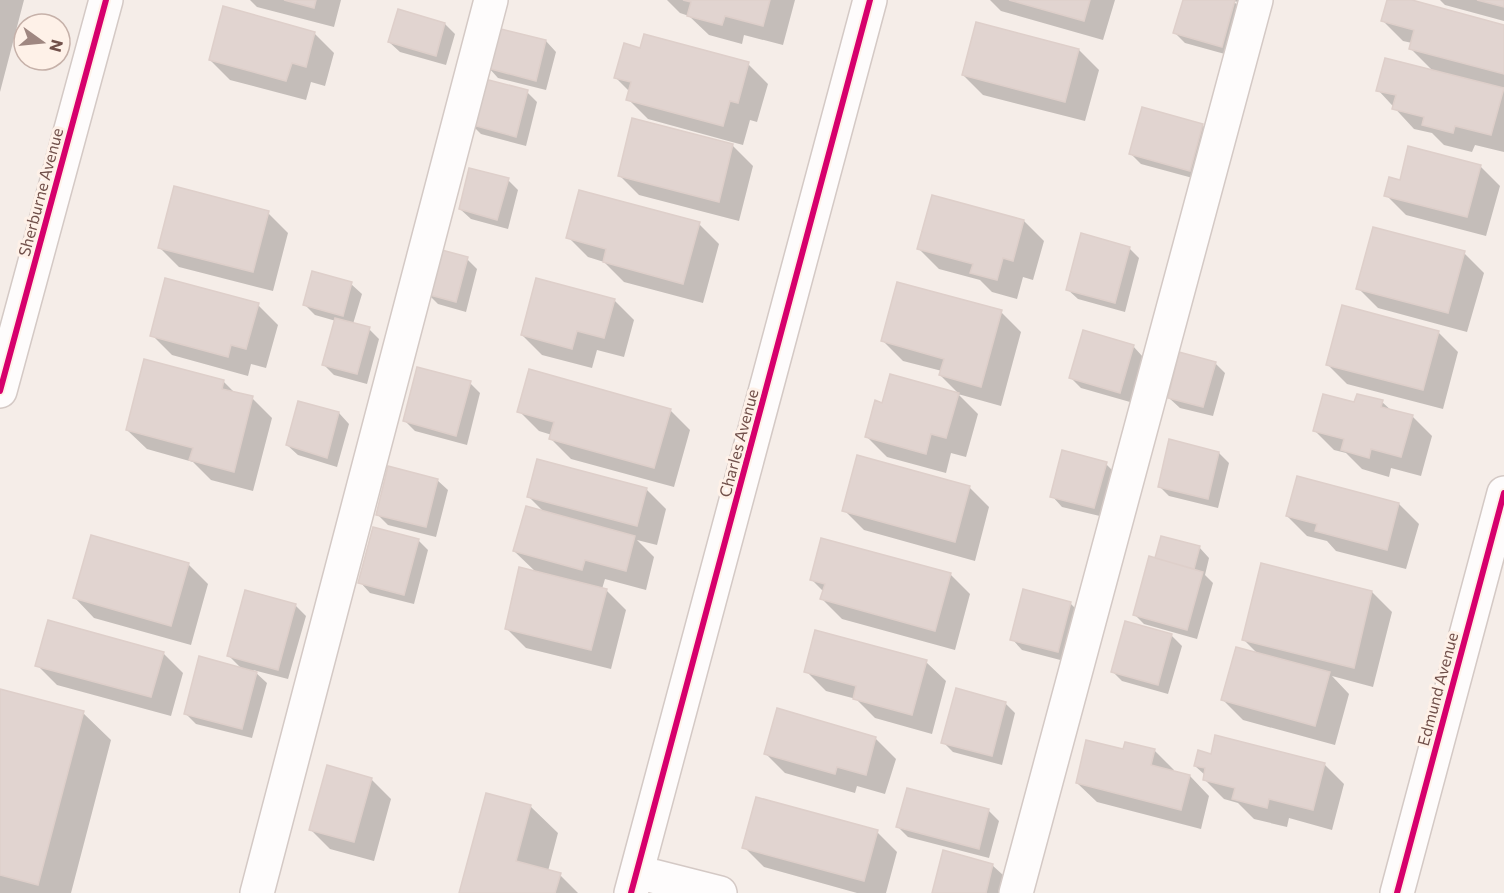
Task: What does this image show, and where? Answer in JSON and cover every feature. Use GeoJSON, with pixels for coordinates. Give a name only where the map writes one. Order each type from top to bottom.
{"type":"FeatureCollection","features":[{"type":"Feature","properties":{"kind":"street","name":"Sherburne Avenue"},"geometry":{"type":"LineString","coordinates":[[0,391],[106,0]]}},
{"type":"Feature","properties":{"kind":"street"},"geometry":{"type":"LineString","coordinates":[[257,893],[491,0]]}},
{"type":"Feature","properties":{"kind":"street","name":"Charles Avenue"},"geometry":{"type":"LineString","coordinates":[[634,882],[870,0]]}},
{"type":"Feature","properties":{"kind":"street"},"geometry":{"type":"LineString","coordinates":[[1016,893],[1256,0]]}},
{"type":"Feature","properties":{"kind":"street","name":"Edmund Avenue"},"geometry":{"type":"LineString","coordinates":[[1397,893],[1504,492]]}},
{"type":"Feature","properties":{"kind":"street"},"geometry":{"type":"LineString","coordinates":[[634,882],[720,893]]}},
{"type":"Feature","properties":{"kind":"building"},"geometry":{"type":"Polygon","coordinates":[[[284,0],[316,0],[314,8],[284,0]]]}},
{"type":"Feature","properties":{"kind":"building"},"geometry":{"type":"Polygon","coordinates":[[[683,0],[770,0],[763,26],[725,16],[722,25],[687,16],[691,2],[683,0]]]}},
{"type":"Feature","properties":{"kind":"building"},"geometry":{"type":"Polygon","coordinates":[[[1009,0],[1090,0],[1084,21],[1009,0]]]}},
{"type":"Feature","properties":{"kind":"building"},"geometry":{"type":"Polygon","coordinates":[[[1183,0],[1235,0],[1222,47],[1173,33],[1183,0]]]}},
{"type":"Feature","properties":{"kind":"building"},"geometry":{"type":"Polygon","coordinates":[[[1387,0],[1412,0],[1504,25],[1504,74],[1409,49],[1414,30],[1381,21],[1387,0]]]}},
{"type":"Feature","properties":{"kind":"building"},"geometry":{"type":"Polygon","coordinates":[[[1477,0],[1504,0],[1504,7],[1477,0]]]}},
{"type":"Feature","properties":{"kind":"building"},"geometry":{"type":"Polygon","coordinates":[[[223,6],[315,32],[306,67],[292,63],[286,81],[209,60],[223,6]]]}},
{"type":"Feature","properties":{"kind":"building"},"geometry":{"type":"Polygon","coordinates":[[[398,9],[445,23],[436,56],[388,42],[398,9]]]}},
{"type":"Feature","properties":{"kind":"building"},"geometry":{"type":"Polygon","coordinates":[[[976,22],[1079,49],[1065,102],[962,75],[976,22]]]}},
{"type":"Feature","properties":{"kind":"building"},"geometry":{"type":"Polygon","coordinates":[[[497,28],[546,40],[536,81],[487,68],[497,28]]]}},
{"type":"Feature","properties":{"kind":"building"},"geometry":{"type":"Polygon","coordinates":[[[644,34],[749,62],[738,103],[730,101],[723,126],[626,100],[631,82],[614,78],[624,43],[640,48],[644,34]]]}},
{"type":"Feature","properties":{"kind":"building"},"geometry":{"type":"Polygon","coordinates":[[[1385,58],[1504,88],[1491,135],[1455,126],[1453,133],[1422,125],[1424,117],[1392,109],[1396,95],[1376,91],[1385,58]]]}},
{"type":"Feature","properties":{"kind":"building"},"geometry":{"type":"Polygon","coordinates":[[[481,78],[528,90],[516,137],[469,124],[481,78]]]}},
{"type":"Feature","properties":{"kind":"building"},"geometry":{"type":"Polygon","coordinates":[[[1142,107],[1203,124],[1190,171],[1129,154],[1142,107]]]}},
{"type":"Feature","properties":{"kind":"building"},"geometry":{"type":"Polygon","coordinates":[[[632,118],[733,144],[719,202],[618,176],[632,118]]]}},
{"type":"Feature","properties":{"kind":"building"},"geometry":{"type":"Polygon","coordinates":[[[1408,146],[1481,165],[1467,217],[1384,196],[1389,177],[1400,180],[1408,146]]]}},
{"type":"Feature","properties":{"kind":"building"},"geometry":{"type":"Polygon","coordinates":[[[469,168],[509,178],[497,220],[459,209],[469,168]]]}},
{"type":"Feature","properties":{"kind":"building"},"geometry":{"type":"Polygon","coordinates":[[[174,186],[269,211],[253,272],[158,248],[174,186]]]}},
{"type":"Feature","properties":{"kind":"building"},"geometry":{"type":"Polygon","coordinates":[[[579,190],[700,222],[683,284],[603,262],[606,249],[566,238],[579,190]]]}},
{"type":"Feature","properties":{"kind":"building"},"geometry":{"type":"Polygon","coordinates":[[[932,195],[1024,220],[1013,261],[1003,258],[997,280],[970,273],[973,264],[917,249],[932,195]]]}},
{"type":"Feature","properties":{"kind":"building"},"geometry":{"type":"Polygon","coordinates":[[[1373,227],[1465,251],[1448,313],[1356,289],[1373,227]]]}},
{"type":"Feature","properties":{"kind":"building"},"geometry":{"type":"Polygon","coordinates":[[[1081,233],[1130,247],[1115,303],[1066,290],[1081,233]]]}},
{"type":"Feature","properties":{"kind":"building"},"geometry":{"type":"Polygon","coordinates":[[[438,249],[468,257],[456,302],[426,294],[438,249]]]}},
{"type":"Feature","properties":{"kind":"building"},"geometry":{"type":"Polygon","coordinates":[[[312,271],[352,282],[343,316],[303,305],[312,271]]]}},
{"type":"Feature","properties":{"kind":"building"},"geometry":{"type":"Polygon","coordinates":[[[165,278],[259,303],[246,349],[231,345],[228,357],[150,336],[165,278]]]}},
{"type":"Feature","properties":{"kind":"building"},"geometry":{"type":"Polygon","coordinates":[[[536,278],[615,299],[604,338],[577,331],[572,349],[521,335],[536,278]]]}},
{"type":"Feature","properties":{"kind":"building"},"geometry":{"type":"Polygon","coordinates":[[[897,282],[1002,310],[981,387],[939,375],[944,359],[881,341],[897,282]]]}},
{"type":"Feature","properties":{"kind":"building"},"geometry":{"type":"Polygon","coordinates":[[[1342,305],[1439,331],[1423,390],[1326,365],[1342,305]]]}},
{"type":"Feature","properties":{"kind":"building"},"geometry":{"type":"Polygon","coordinates":[[[335,318],[370,327],[357,374],[322,365],[335,318]]]}},
{"type":"Feature","properties":{"kind":"building"},"geometry":{"type":"Polygon","coordinates":[[[1083,330],[1134,345],[1120,393],[1069,378],[1083,330]]]}},
{"type":"Feature","properties":{"kind":"building"},"geometry":{"type":"Polygon","coordinates":[[[1179,352],[1216,362],[1203,407],[1168,398],[1179,352]]]}},
{"type":"Feature","properties":{"kind":"building"},"geometry":{"type":"Polygon","coordinates":[[[144,359],[224,380],[222,389],[253,396],[234,472],[189,460],[193,448],[126,430],[144,359]]]}},
{"type":"Feature","properties":{"kind":"building"},"geometry":{"type":"Polygon","coordinates":[[[417,367],[471,381],[456,436],[403,421],[417,367]]]}},
{"type":"Feature","properties":{"kind":"building"},"geometry":{"type":"Polygon","coordinates":[[[529,369],[671,409],[654,468],[549,439],[554,422],[517,412],[529,369]]]}},
{"type":"Feature","properties":{"kind":"building"},"geometry":{"type":"Polygon","coordinates":[[[890,374],[959,393],[946,438],[931,434],[926,454],[865,437],[875,400],[882,403],[890,374]]]}},
{"type":"Feature","properties":{"kind":"building"},"geometry":{"type":"Polygon","coordinates":[[[1323,394],[1354,402],[1357,394],[1383,400],[1381,407],[1413,415],[1401,457],[1371,449],[1369,458],[1341,450],[1344,439],[1313,431],[1323,394]]]}},
{"type":"Feature","properties":{"kind":"building"},"geometry":{"type":"Polygon","coordinates":[[[298,401],[339,412],[327,458],[286,445],[298,401]]]}},
{"type":"Feature","properties":{"kind":"building"},"geometry":{"type":"Polygon","coordinates":[[[1169,439],[1219,452],[1208,499],[1158,487],[1169,439]]]}},
{"type":"Feature","properties":{"kind":"building"},"geometry":{"type":"Polygon","coordinates":[[[1062,450],[1107,462],[1094,508],[1050,497],[1062,450]]]}},
{"type":"Feature","properties":{"kind":"building"},"geometry":{"type":"Polygon","coordinates":[[[857,455],[970,486],[955,542],[842,511],[857,455]]]}},
{"type":"Feature","properties":{"kind":"building"},"geometry":{"type":"Polygon","coordinates":[[[537,459],[647,488],[637,526],[527,497],[537,459]]]}},
{"type":"Feature","properties":{"kind":"building"},"geometry":{"type":"Polygon","coordinates":[[[388,466],[438,479],[426,527],[376,515],[388,466]]]}},
{"type":"Feature","properties":{"kind":"building"},"geometry":{"type":"Polygon","coordinates":[[[1297,476],[1399,503],[1387,550],[1315,531],[1317,524],[1286,516],[1297,476]]]}},
{"type":"Feature","properties":{"kind":"building"},"geometry":{"type":"Polygon","coordinates":[[[526,506],[635,536],[626,571],[585,560],[582,570],[513,551],[526,506]]]}},
{"type":"Feature","properties":{"kind":"building"},"geometry":{"type":"Polygon","coordinates":[[[373,527],[419,539],[404,595],[358,583],[373,527]]]}},
{"type":"Feature","properties":{"kind":"building"},"geometry":{"type":"Polygon","coordinates":[[[91,535],[189,563],[171,626],[73,598],[91,535]]]}},
{"type":"Feature","properties":{"kind":"building"},"geometry":{"type":"Polygon","coordinates":[[[1161,536],[1200,546],[1194,569],[1155,558],[1161,536]]]}},
{"type":"Feature","properties":{"kind":"building"},"geometry":{"type":"Polygon","coordinates":[[[821,538],[951,573],[935,631],[820,599],[825,584],[810,580],[821,538]]]}},
{"type":"Feature","properties":{"kind":"building"},"geometry":{"type":"Polygon","coordinates":[[[1149,556],[1203,572],[1187,630],[1133,615],[1149,556]]]}},
{"type":"Feature","properties":{"kind":"building"},"geometry":{"type":"Polygon","coordinates":[[[1261,563],[1372,591],[1354,668],[1242,640],[1261,563]]]}},
{"type":"Feature","properties":{"kind":"building"},"geometry":{"type":"Polygon","coordinates":[[[519,567],[607,589],[591,650],[505,629],[519,567]]]}},
{"type":"Feature","properties":{"kind":"building"},"geometry":{"type":"Polygon","coordinates":[[[1023,589],[1071,602],[1058,652],[1010,640],[1023,589]]]}},
{"type":"Feature","properties":{"kind":"building"},"geometry":{"type":"Polygon","coordinates":[[[245,590],[296,604],[278,670],[227,656],[245,590]]]}},
{"type":"Feature","properties":{"kind":"building"},"geometry":{"type":"Polygon","coordinates":[[[48,620],[164,652],[151,697],[35,666],[48,620]]]}},
{"type":"Feature","properties":{"kind":"building"},"geometry":{"type":"Polygon","coordinates":[[[1125,621],[1172,634],[1158,685],[1111,672],[1125,621]]]}},
{"type":"Feature","properties":{"kind":"building"},"geometry":{"type":"Polygon","coordinates":[[[815,630],[927,660],[912,715],[853,699],[856,686],[804,672],[815,630]]]}},
{"type":"Feature","properties":{"kind":"building"},"geometry":{"type":"Polygon","coordinates":[[[1236,647],[1330,672],[1315,726],[1221,700],[1236,647]]]}},
{"type":"Feature","properties":{"kind":"building"},"geometry":{"type":"Polygon","coordinates":[[[199,656],[257,672],[242,729],[184,714],[199,656]]]}},
{"type":"Feature","properties":{"kind":"building"},"geometry":{"type":"Polygon","coordinates":[[[956,688],[1006,702],[992,756],[941,743],[956,688]]]}},
{"type":"Feature","properties":{"kind":"building"},"geometry":{"type":"Polygon","coordinates":[[[0,689],[84,711],[38,885],[0,875],[0,689]]]}},
{"type":"Feature","properties":{"kind":"building"},"geometry":{"type":"Polygon","coordinates":[[[777,708],[876,737],[866,775],[837,767],[835,774],[764,754],[777,708]]]}},
{"type":"Feature","properties":{"kind":"building"},"geometry":{"type":"Polygon","coordinates":[[[1215,735],[1325,763],[1313,810],[1269,799],[1267,808],[1232,799],[1235,788],[1203,780],[1205,768],[1194,766],[1198,750],[1211,754],[1215,735]]]}},
{"type":"Feature","properties":{"kind":"building"},"geometry":{"type":"Polygon","coordinates":[[[1086,740],[1123,749],[1125,742],[1155,749],[1151,765],[1190,775],[1181,810],[1076,783],[1086,740]]]}},
{"type":"Feature","properties":{"kind":"building"},"geometry":{"type":"Polygon","coordinates":[[[327,765],[372,778],[354,842],[309,830],[327,765]]]}},
{"type":"Feature","properties":{"kind":"building"},"geometry":{"type":"Polygon","coordinates":[[[907,788],[989,809],[979,849],[896,827],[907,788]]]}},
{"type":"Feature","properties":{"kind":"building"},"geometry":{"type":"Polygon","coordinates":[[[486,793],[531,805],[516,861],[561,873],[555,893],[459,893],[486,793]]]}},
{"type":"Feature","properties":{"kind":"building"},"geometry":{"type":"Polygon","coordinates":[[[756,797],[878,830],[864,881],[742,848],[756,797]]]}},
{"type":"Feature","properties":{"kind":"building"},"geometry":{"type":"Polygon","coordinates":[[[943,850],[993,864],[986,893],[932,893],[943,850]]]}},
{"type":"Feature","properties":{"kind":"cycle path"},"geometry":{"type":"LineString","coordinates":[[0,391],[106,0]]}},
{"type":"Feature","properties":{"kind":"cycle path"},"geometry":{"type":"LineString","coordinates":[[631,893],[870,0]]}},
{"type":"Feature","properties":{"kind":"cycle path"},"geometry":{"type":"LineString","coordinates":[[1397,893],[1504,493]]}}]}
